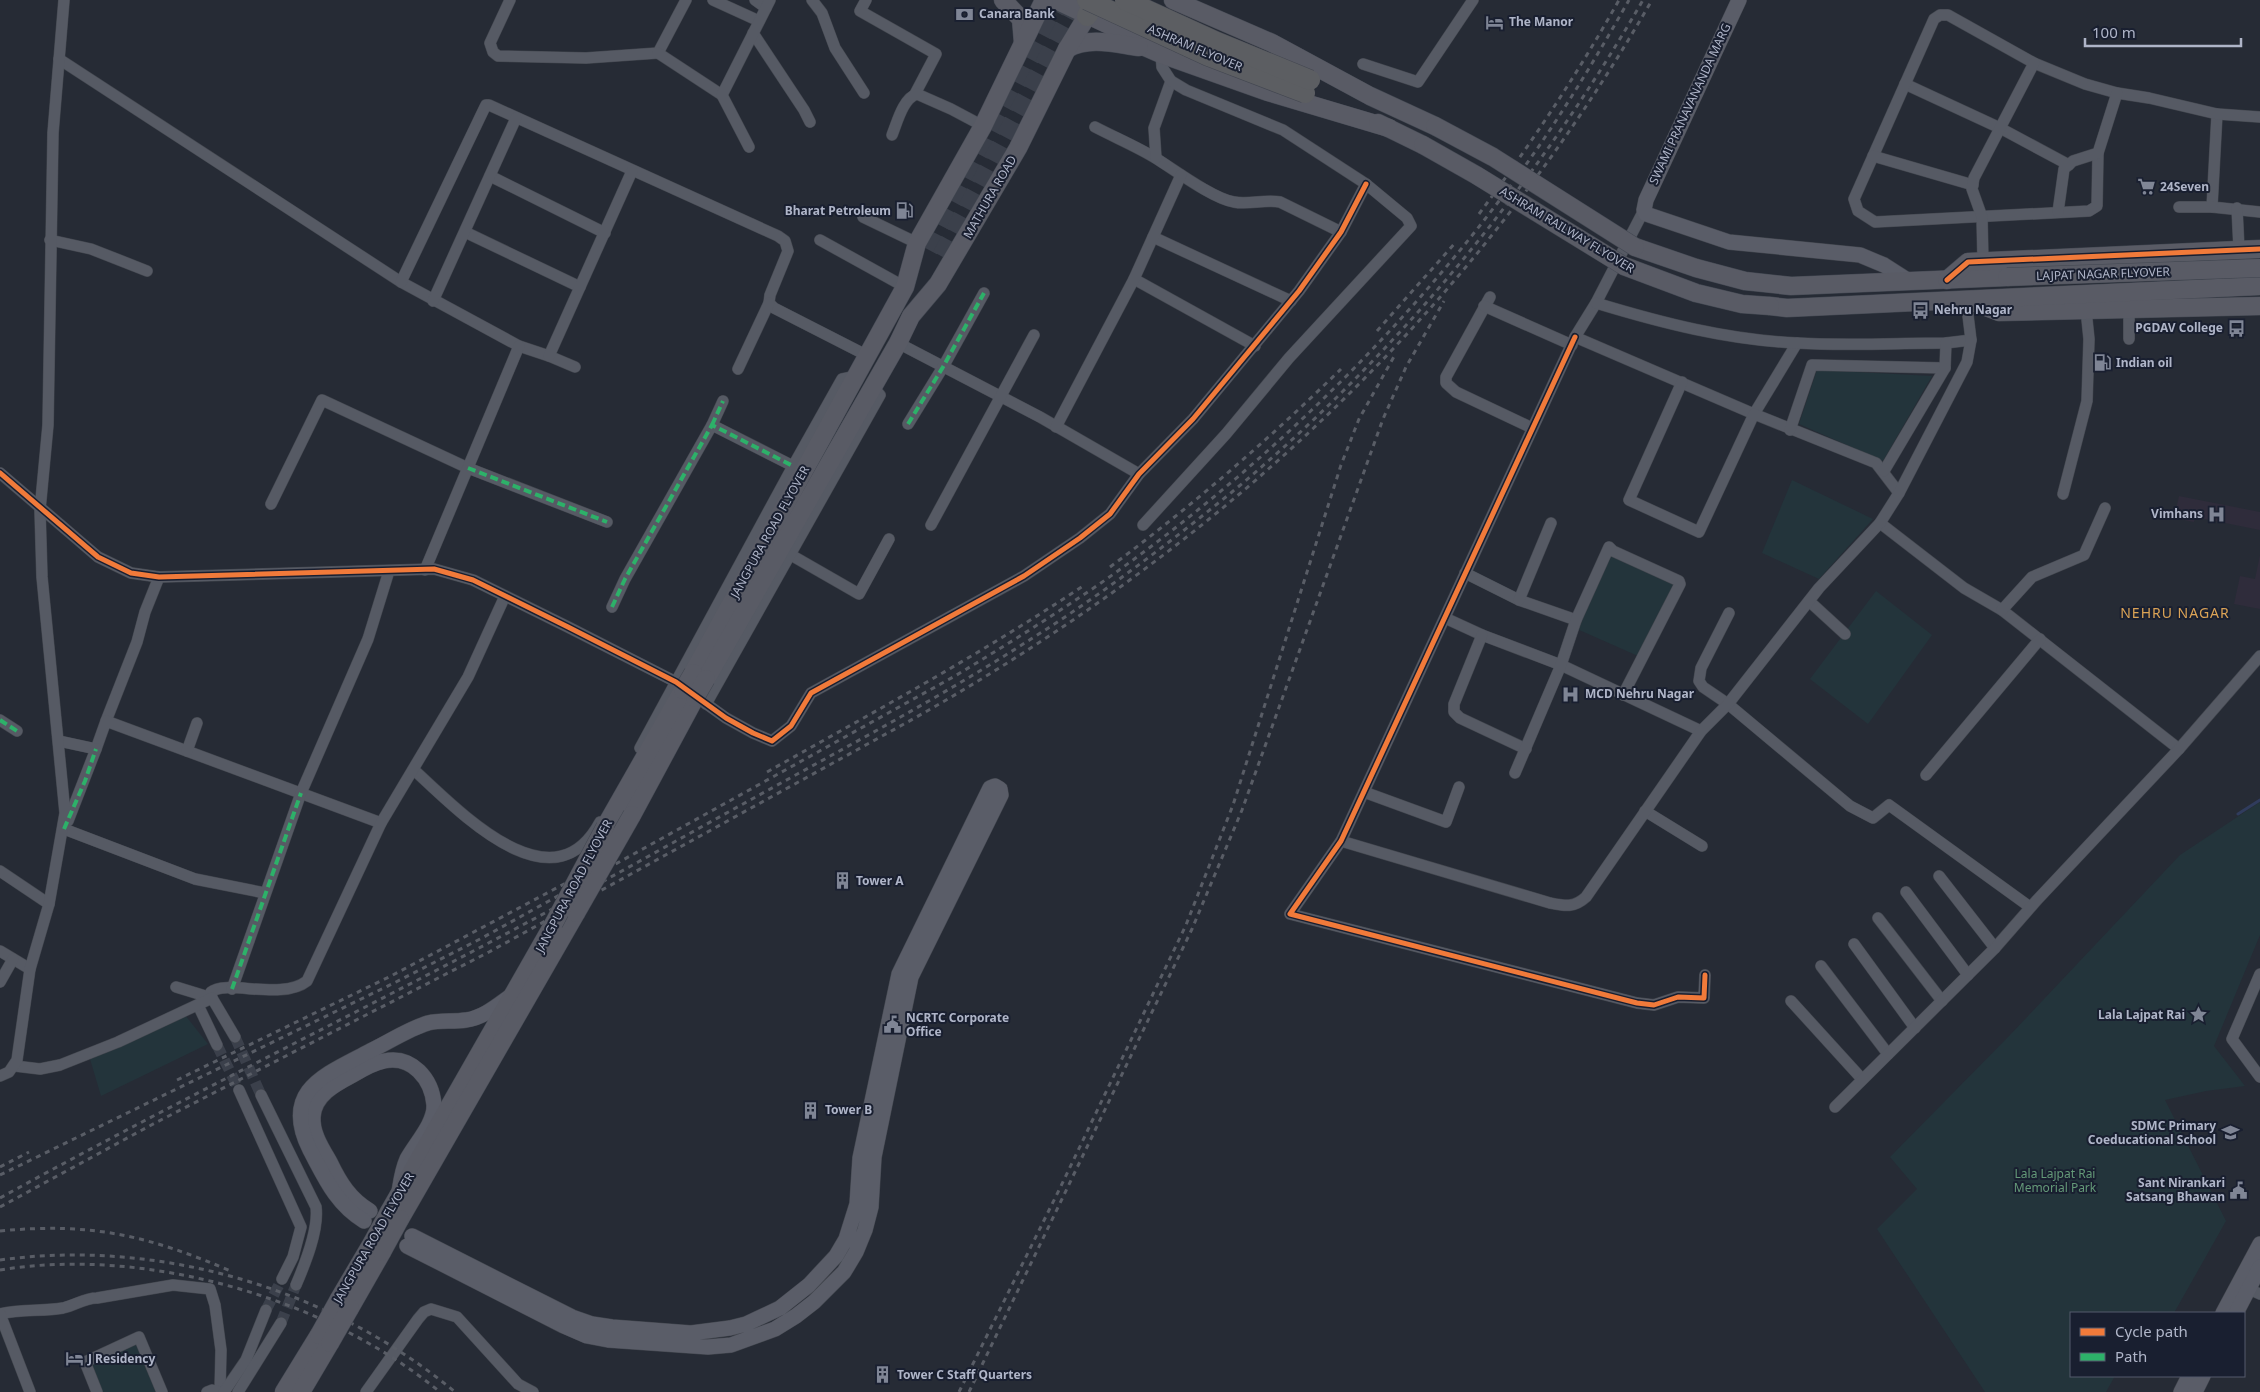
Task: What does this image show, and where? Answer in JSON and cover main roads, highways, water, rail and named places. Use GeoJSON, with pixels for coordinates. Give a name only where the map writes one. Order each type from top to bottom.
{"type":"FeatureCollection","features":[{"type":"Feature","properties":{"kind":"highway","name":"ASHRAM FLYOVER"},"geometry":{"type":"LineString","coordinates":[[1125,0],[1217,42],[1307,87]]}},
{"type":"Feature","properties":{"kind":"highway","name":"ASHRAM FLYOVER"},"geometry":{"type":"LineString","coordinates":[[1090,5],[1208,56],[1307,87]]}},
{"type":"Feature","properties":{"kind":"main road"},"geometry":{"type":"LineString","coordinates":[[1003,0],[1021,19],[1024,44]]}},
{"type":"Feature","properties":{"kind":"main road"},"geometry":{"type":"LineString","coordinates":[[911,316],[929,250],[983,126],[1044,0]]}},
{"type":"Feature","properties":{"kind":"main road"},"geometry":{"type":"LineString","coordinates":[[1056,0],[1090,5],[1109,25],[1153,51]]}},
{"type":"Feature","properties":{"kind":"main road","name":"SWAMI PRANAVANANDA MARG"},"geometry":{"type":"LineString","coordinates":[[1739,0],[1646,200],[1644,210],[1648,216],[1728,242],[1860,255],[1884,265],[1909,282]]}},
{"type":"Feature","properties":{"kind":"main road"},"geometry":{"type":"LineString","coordinates":[[1153,51],[1178,1],[1272,43],[1370,96]]}},
{"type":"Feature","properties":{"kind":"main road","name":"MATHURA ROAD"},"geometry":{"type":"LineString","coordinates":[[870,393],[911,316],[938,284],[1018,148],[1090,5]]}},
{"type":"Feature","properties":{"kind":"main road"},"geometry":{"type":"LineString","coordinates":[[1067,50],[1076,44],[1102,41],[1153,51],[1268,92],[1389,128]]}},
{"type":"Feature","properties":{"kind":"main road"},"geometry":{"type":"LineString","coordinates":[[1307,87],[1370,96]]}},
{"type":"Feature","properties":{"kind":"main road"},"geometry":{"type":"LineString","coordinates":[[1307,87],[1389,128]]}},
{"type":"Feature","properties":{"kind":"main road","name":"ASHRAM RAILWAY FLYOVER"},"geometry":{"type":"LineString","coordinates":[[1370,96],[1435,126],[1493,157],[1635,247],[1696,268],[1745,281],[1791,286],[1947,280]]}},
{"type":"Feature","properties":{"kind":"main road","name":"ASHRAM RAILWAY FLYOVER"},"geometry":{"type":"LineString","coordinates":[[1389,128],[1476,175],[1624,266],[1696,293],[1742,304],[1787,308],[1966,299]]}},
{"type":"Feature","properties":{"kind":"main road"},"geometry":{"type":"LineString","coordinates":[[1947,280],[1968,262],[2260,249]]}},
{"type":"Feature","properties":{"kind":"main road","name":"JANGPURA ROAD FLYOVER"},"geometry":{"type":"LineString","coordinates":[[284,1392],[517,991],[605,827],[905,287],[929,250]]}},
{"type":"Feature","properties":{"kind":"main road","name":"LAJPAT NAGAR FLYOVER"},"geometry":{"type":"LineString","coordinates":[[1947,280],[2260,268]]}},
{"type":"Feature","properties":{"kind":"main road","name":"LAJPAT NAGAR FLYOVER"},"geometry":{"type":"LineString","coordinates":[[1966,299],[2260,286]]}},
{"type":"Feature","properties":{"kind":"main road"},"geometry":{"type":"LineString","coordinates":[[1966,299],[1999,312],[2260,306]]}},
{"type":"Feature","properties":{"kind":"main road","name":"JANGPURA ROAD FLYOVER"},"geometry":{"type":"LineString","coordinates":[[301,1392],[627,823],[695,698],[870,393]]}},
{"type":"Feature","properties":{"kind":"main road"},"geometry":{"type":"LineString","coordinates":[[995,786],[1000,789],[1002,795],[911,977],[874,1157],[871,1207],[865,1230],[856,1252],[844,1272],[822,1296],[796,1316],[768,1332],[731,1344],[708,1347],[608,1340],[587,1336],[564,1326],[410,1241],[455,1256],[572,1317],[612,1328],[691,1333],[713,1331],[746,1324],[765,1316],[794,1297],[823,1272],[846,1239],[857,1204],[860,1158],[899,974],[990,788],[995,786]]}},
{"type":"Feature","properties":{"kind":"main road"},"geometry":{"type":"LineString","coordinates":[[367,1216],[349,1196],[339,1181],[316,1137],[303,1100],[309,1090],[329,1073],[408,1031],[428,1023],[466,1020],[481,1015],[517,991]]}},
{"type":"Feature","properties":{"kind":"main road"},"geometry":{"type":"LineString","coordinates":[[306,1113],[334,1085],[371,1065],[386,1060],[402,1061],[414,1067],[426,1077],[432,1093],[434,1108],[430,1120],[402,1171],[398,1196]]}},
{"type":"Feature","properties":{"kind":"main road"},"geometry":{"type":"LineString","coordinates":[[2224,1312],[2260,1244]]}},
{"type":"Feature","properties":{"kind":"main road"},"geometry":{"type":"LineString","coordinates":[[2237,1312],[2255,1292],[2260,1267]]}},
{"type":"Feature","properties":{"kind":"main road"},"geometry":{"type":"LineString","coordinates":[[2181,1392],[2188,1377]]}},
{"type":"Feature","properties":{"kind":"main road"},"geometry":{"type":"LineString","coordinates":[[2195,1392],[2202,1377]]}},
{"type":"Feature","properties":{"kind":"waterway"},"geometry":{"type":"LineString","coordinates":[[2238,814],[2260,800]]}},
{"type":"Feature","properties":{"kind":"tunnel"},"geometry":{"type":"LineString","coordinates":[[929,250],[1061,0]]}},
{"type":"Feature","properties":{"kind":"tunnel"},"geometry":{"type":"LineString","coordinates":[[941,256],[1078,0]]}},
{"type":"Feature","properties":{"kind":"tunnel"},"geometry":{"type":"LineString","coordinates":[[235,1037],[261,1095]]}},
{"type":"Feature","properties":{"kind":"tunnel"},"geometry":{"type":"LineString","coordinates":[[217,1045],[239,1090]]}},
{"type":"Feature","properties":{"kind":"tunnel"},"geometry":{"type":"LineString","coordinates":[[266,1310],[282,1279]]}},
{"type":"Feature","properties":{"kind":"tunnel"},"geometry":{"type":"LineString","coordinates":[[281,1323],[296,1285]]}},
{"type":"Feature","properties":{"kind":"railway"},"geometry":{"type":"LineString","coordinates":[[1479,214],[1552,109],[1587,55],[1619,0]]}},
{"type":"Feature","properties":{"kind":"railway"},"geometry":{"type":"LineString","coordinates":[[0,1175],[394,983],[482,938],[955,676],[1027,632],[1098,585],[1161,539],[1221,491],[1337,386],[1391,330],[1491,211],[1537,149],[1585,76],[1629,0]]}},
{"type":"Feature","properties":{"kind":"railway"},"geometry":{"type":"LineString","coordinates":[[0,1198],[119,1134],[513,930],[858,741],[997,660],[1083,605],[1134,568],[1232,492],[1293,439],[1351,383],[1406,325],[1459,264],[1557,136],[1643,0]]}},
{"type":"Feature","properties":{"kind":"railway"},"geometry":{"type":"LineString","coordinates":[[0,1207],[155,1123],[489,952],[904,724],[1019,655],[1129,581],[1232,500],[1329,414],[1419,321],[1503,221],[1581,114],[1652,0]]}},
{"type":"Feature","properties":{"kind":"railway"},"geometry":{"type":"LineString","coordinates":[[1377,331],[1455,243]]}},
{"type":"Feature","properties":{"kind":"railway"},"geometry":{"type":"LineString","coordinates":[[969,1392],[1192,929],[1242,810],[1383,419],[1406,367],[1444,301]]}},
{"type":"Feature","properties":{"kind":"railway"},"geometry":{"type":"LineString","coordinates":[[959,1392],[1061,1186],[1186,925],[1233,805],[1341,465],[1359,419],[1396,353]]}},
{"type":"Feature","properties":{"kind":"railway"},"geometry":{"type":"LineString","coordinates":[[1110,567],[1229,472],[1341,369]]}},
{"type":"Feature","properties":{"kind":"railway"},"geometry":{"type":"LineString","coordinates":[[767,772],[966,659],[1083,586]]}},
{"type":"Feature","properties":{"kind":"railway"},"geometry":{"type":"LineString","coordinates":[[177,1080],[391,976],[581,875]]}},
{"type":"Feature","properties":{"kind":"railway"},"geometry":{"type":"LineString","coordinates":[[0,1167],[29,1152]]}},
{"type":"Feature","properties":{"kind":"railway"},"geometry":{"type":"LineString","coordinates":[[0,1231],[64,1229],[120,1235],[174,1249],[233,1272]]}},
{"type":"Feature","properties":{"kind":"railway"},"geometry":{"type":"LineString","coordinates":[[0,1260],[60,1255],[121,1257],[181,1265],[241,1279],[299,1299],[354,1325],[407,1356],[455,1392]]}},
{"type":"Feature","properties":{"kind":"railway"},"geometry":{"type":"LineString","coordinates":[[0,1270],[56,1264],[114,1266],[173,1273],[232,1287],[289,1306],[344,1330],[394,1359],[440,1392]]}},
{"type":"Feature","properties":{"kind":"place","name":"Canara Bank"},"geometry":{"type":"Point","coordinates":[965,14]}},
{"type":"Feature","properties":{"kind":"place","name":"The Manor"},"geometry":{"type":"Point","coordinates":[1495,22]}},
{"type":"Feature","properties":{"kind":"place","name":"24Seven"},"geometry":{"type":"Point","coordinates":[2146,187]}},
{"type":"Feature","properties":{"kind":"place","name":"Bharat Petroleum"},"geometry":{"type":"Point","coordinates":[905,211]}},
{"type":"Feature","properties":{"kind":"place","name":"Nehru Nagar"},"geometry":{"type":"Point","coordinates":[1920,310]}},
{"type":"Feature","properties":{"kind":"place","name":"PGDAV College"},"geometry":{"type":"Point","coordinates":[2237,328]}},
{"type":"Feature","properties":{"kind":"place","name":"Indian oil"},"geometry":{"type":"Point","coordinates":[2102,363]}},
{"type":"Feature","properties":{"kind":"place","name":"Vimhans"},"geometry":{"type":"Point","coordinates":[2217,514]}},
{"type":"Feature","properties":{"kind":"place","name":"MCD Nehru Nagar"},"geometry":{"type":"Point","coordinates":[1571,694]}},
{"type":"Feature","properties":{"kind":"place","name":"Tower A"},"geometry":{"type":"Point","coordinates":[842,881]}},
{"type":"Feature","properties":{"kind":"place","name":"Lala Lajpat Rai"},"geometry":{"type":"Point","coordinates":[2199,1015]}},
{"type":"Feature","properties":{"kind":"place","name":"NCRTC Corporate Office"},"geometry":{"type":"Point","coordinates":[892,1025]}},
{"type":"Feature","properties":{"kind":"place","name":"Tower B"},"geometry":{"type":"Point","coordinates":[811,1110]}},
{"type":"Feature","properties":{"kind":"place","name":"SDMC Primary Coeducational School"},"geometry":{"type":"Point","coordinates":[2230,1133]}},
{"type":"Feature","properties":{"kind":"place","name":"Sant Nirankari Satsang Bhawan"},"geometry":{"type":"Point","coordinates":[2239,1190]}},
{"type":"Feature","properties":{"kind":"place","name":"J Residency"},"geometry":{"type":"Point","coordinates":[74,1359]}},
{"type":"Feature","properties":{"kind":"place","name":"Tower C Staff Quarters"},"geometry":{"type":"Point","coordinates":[883,1375]}},
{"type":"Feature","properties":{"kind":"district","name":"NEHRU NAGAR"},"geometry":{"type":"Point","coordinates":[2175,613]}},
{"type":"Feature","properties":{"kind":"park label","name":"Lala Lajpat Rai Memorial Park"},"geometry":{"type":"Point","coordinates":[2055,1181]}}]}
